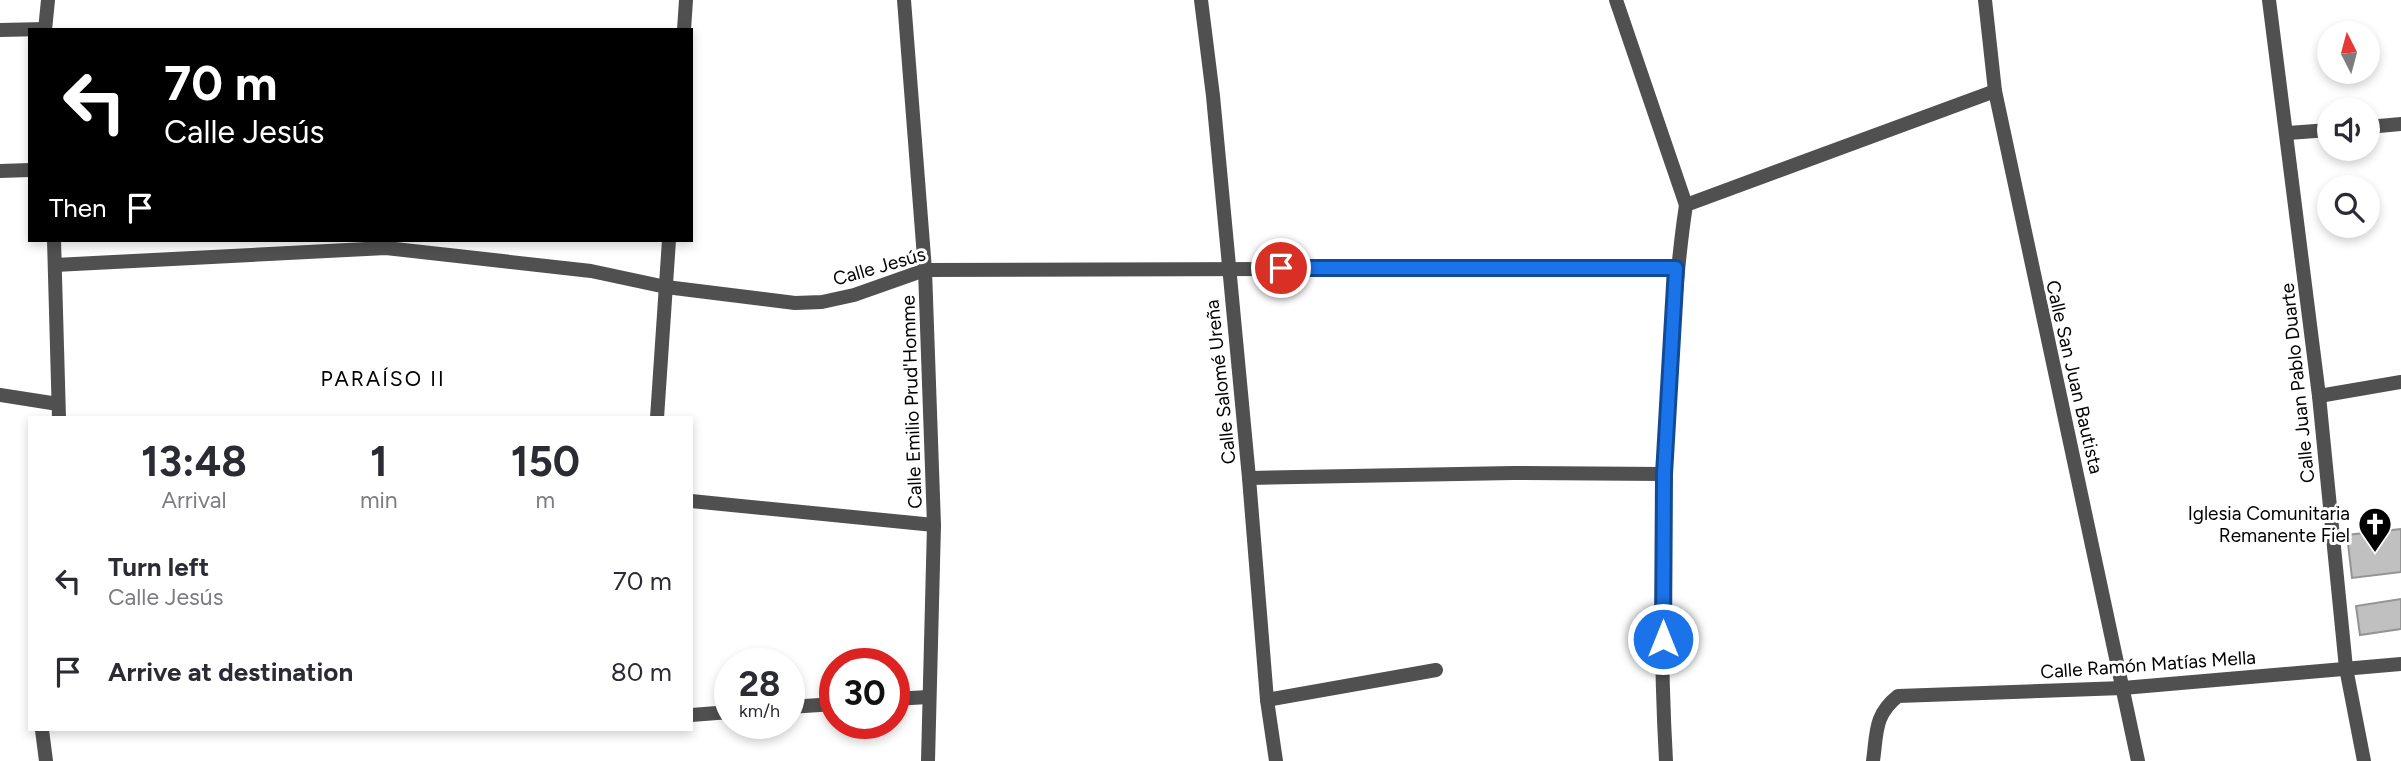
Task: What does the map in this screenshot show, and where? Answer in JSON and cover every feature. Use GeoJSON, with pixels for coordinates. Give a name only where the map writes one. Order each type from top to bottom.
{"type":"FeatureCollection","features":[{"type":"Feature","properties":{"kind":"street"},"geometry":{"type":"LineString","coordinates":[[45,28],[48,0]]}},
{"type":"Feature","properties":{"kind":"street"},"geometry":{"type":"LineString","coordinates":[[684,28],[686,0]]}},
{"type":"Feature","properties":{"kind":"street","name":"Calle Emilio Prud'Homme"},"geometry":{"type":"LineString","coordinates":[[904,0],[925,270],[934,525],[928,761]]}},
{"type":"Feature","properties":{"kind":"street","name":"Calle Salomé Ureña"},"geometry":{"type":"LineString","coordinates":[[1201,0],[1213,96],[1267,700],[1276,761]]}},
{"type":"Feature","properties":{"kind":"street"},"geometry":{"type":"LineString","coordinates":[[1616,0],[1686,205],[1676,268],[1664,474],[1662,694],[1666,761]]}},
{"type":"Feature","properties":{"kind":"street","name":"Calle San Juan Bautista"},"geometry":{"type":"LineString","coordinates":[[1985,0],[1995,91],[2138,761]]}},
{"type":"Feature","properties":{"kind":"street","name":"Calle Juan Pablo Duarte"},"geometry":{"type":"LineString","coordinates":[[2269,0],[2288,133],[2319,397],[2346,668],[2364,761]]}},
{"type":"Feature","properties":{"kind":"street"},"geometry":{"type":"LineString","coordinates":[[0,30],[28,29]]}},
{"type":"Feature","properties":{"kind":"street"},"geometry":{"type":"LineString","coordinates":[[1686,205],[1995,91]]}},
{"type":"Feature","properties":{"kind":"street"},"geometry":{"type":"LineString","coordinates":[[2380,126],[2401,124]]}},
{"type":"Feature","properties":{"kind":"street"},"geometry":{"type":"LineString","coordinates":[[2288,133],[2317,131]]}},
{"type":"Feature","properties":{"kind":"street"},"geometry":{"type":"LineString","coordinates":[[0,171],[28,170]]}},
{"type":"Feature","properties":{"kind":"street"},"geometry":{"type":"LineString","coordinates":[[0,395],[59,411],[54,242]]}},
{"type":"Feature","properties":{"kind":"street"},"geometry":{"type":"LineString","coordinates":[[657,416],[669,242]]}},
{"type":"Feature","properties":{"kind":"street","name":"Calle Jesús"},"geometry":{"type":"LineString","coordinates":[[55,265],[385,244],[591,271],[666,286],[795,303],[822,302],[854,295],[925,270],[1228,267],[1676,268]]}},
{"type":"Feature","properties":{"kind":"street"},"geometry":{"type":"LineString","coordinates":[[2319,397],[2401,382]]}},
{"type":"Feature","properties":{"kind":"street"},"geometry":{"type":"LineString","coordinates":[[1249,478],[1513,473],[1664,474]]}},
{"type":"Feature","properties":{"kind":"street"},"geometry":{"type":"LineString","coordinates":[[693,501],[934,525]]}},
{"type":"Feature","properties":{"kind":"street","name":"Calle Ramón Matías Mella"},"geometry":{"type":"LineString","coordinates":[[1873,761],[1879,718],[1886,705],[1898,696],[2123,688],[2401,664]]}},
{"type":"Feature","properties":{"kind":"street"},"geometry":{"type":"LineString","coordinates":[[1267,700],[1436,670]]}},
{"type":"Feature","properties":{"kind":"street"},"geometry":{"type":"LineString","coordinates":[[910,698],[928,697]]}},
{"type":"Feature","properties":{"kind":"street"},"geometry":{"type":"LineString","coordinates":[[693,715],[714,713]]}},
{"type":"Feature","properties":{"kind":"street"},"geometry":{"type":"LineString","coordinates":[[42,731],[46,761]]}},
{"type":"Feature","properties":{"kind":"building","name":"Iglesia Comunitaria Remanente Fiel"},"geometry":{"type":"Polygon","coordinates":[[[2401,529],[2401,572],[2352,578],[2347,535],[2401,529]]]}},
{"type":"Feature","properties":{"kind":"building"},"geometry":{"type":"Polygon","coordinates":[[[2401,599],[2401,629],[2360,635],[2356,606],[2401,599]]]}},
{"type":"Feature","properties":{"kind":"place","name":"Iglesia Comunitaria Remanente Fiel"},"geometry":{"type":"Point","coordinates":[2375,554]}},
{"type":"Feature","properties":{"kind":"district","name":"PARAÍSO II"},"geometry":{"type":"Point","coordinates":[383,379]}},
{"type":"Feature","properties":{"kind":"route"},"geometry":{"type":"LineString","coordinates":[[1281,268],[1676,268],[1664,474],[1663,639]]}}]}
